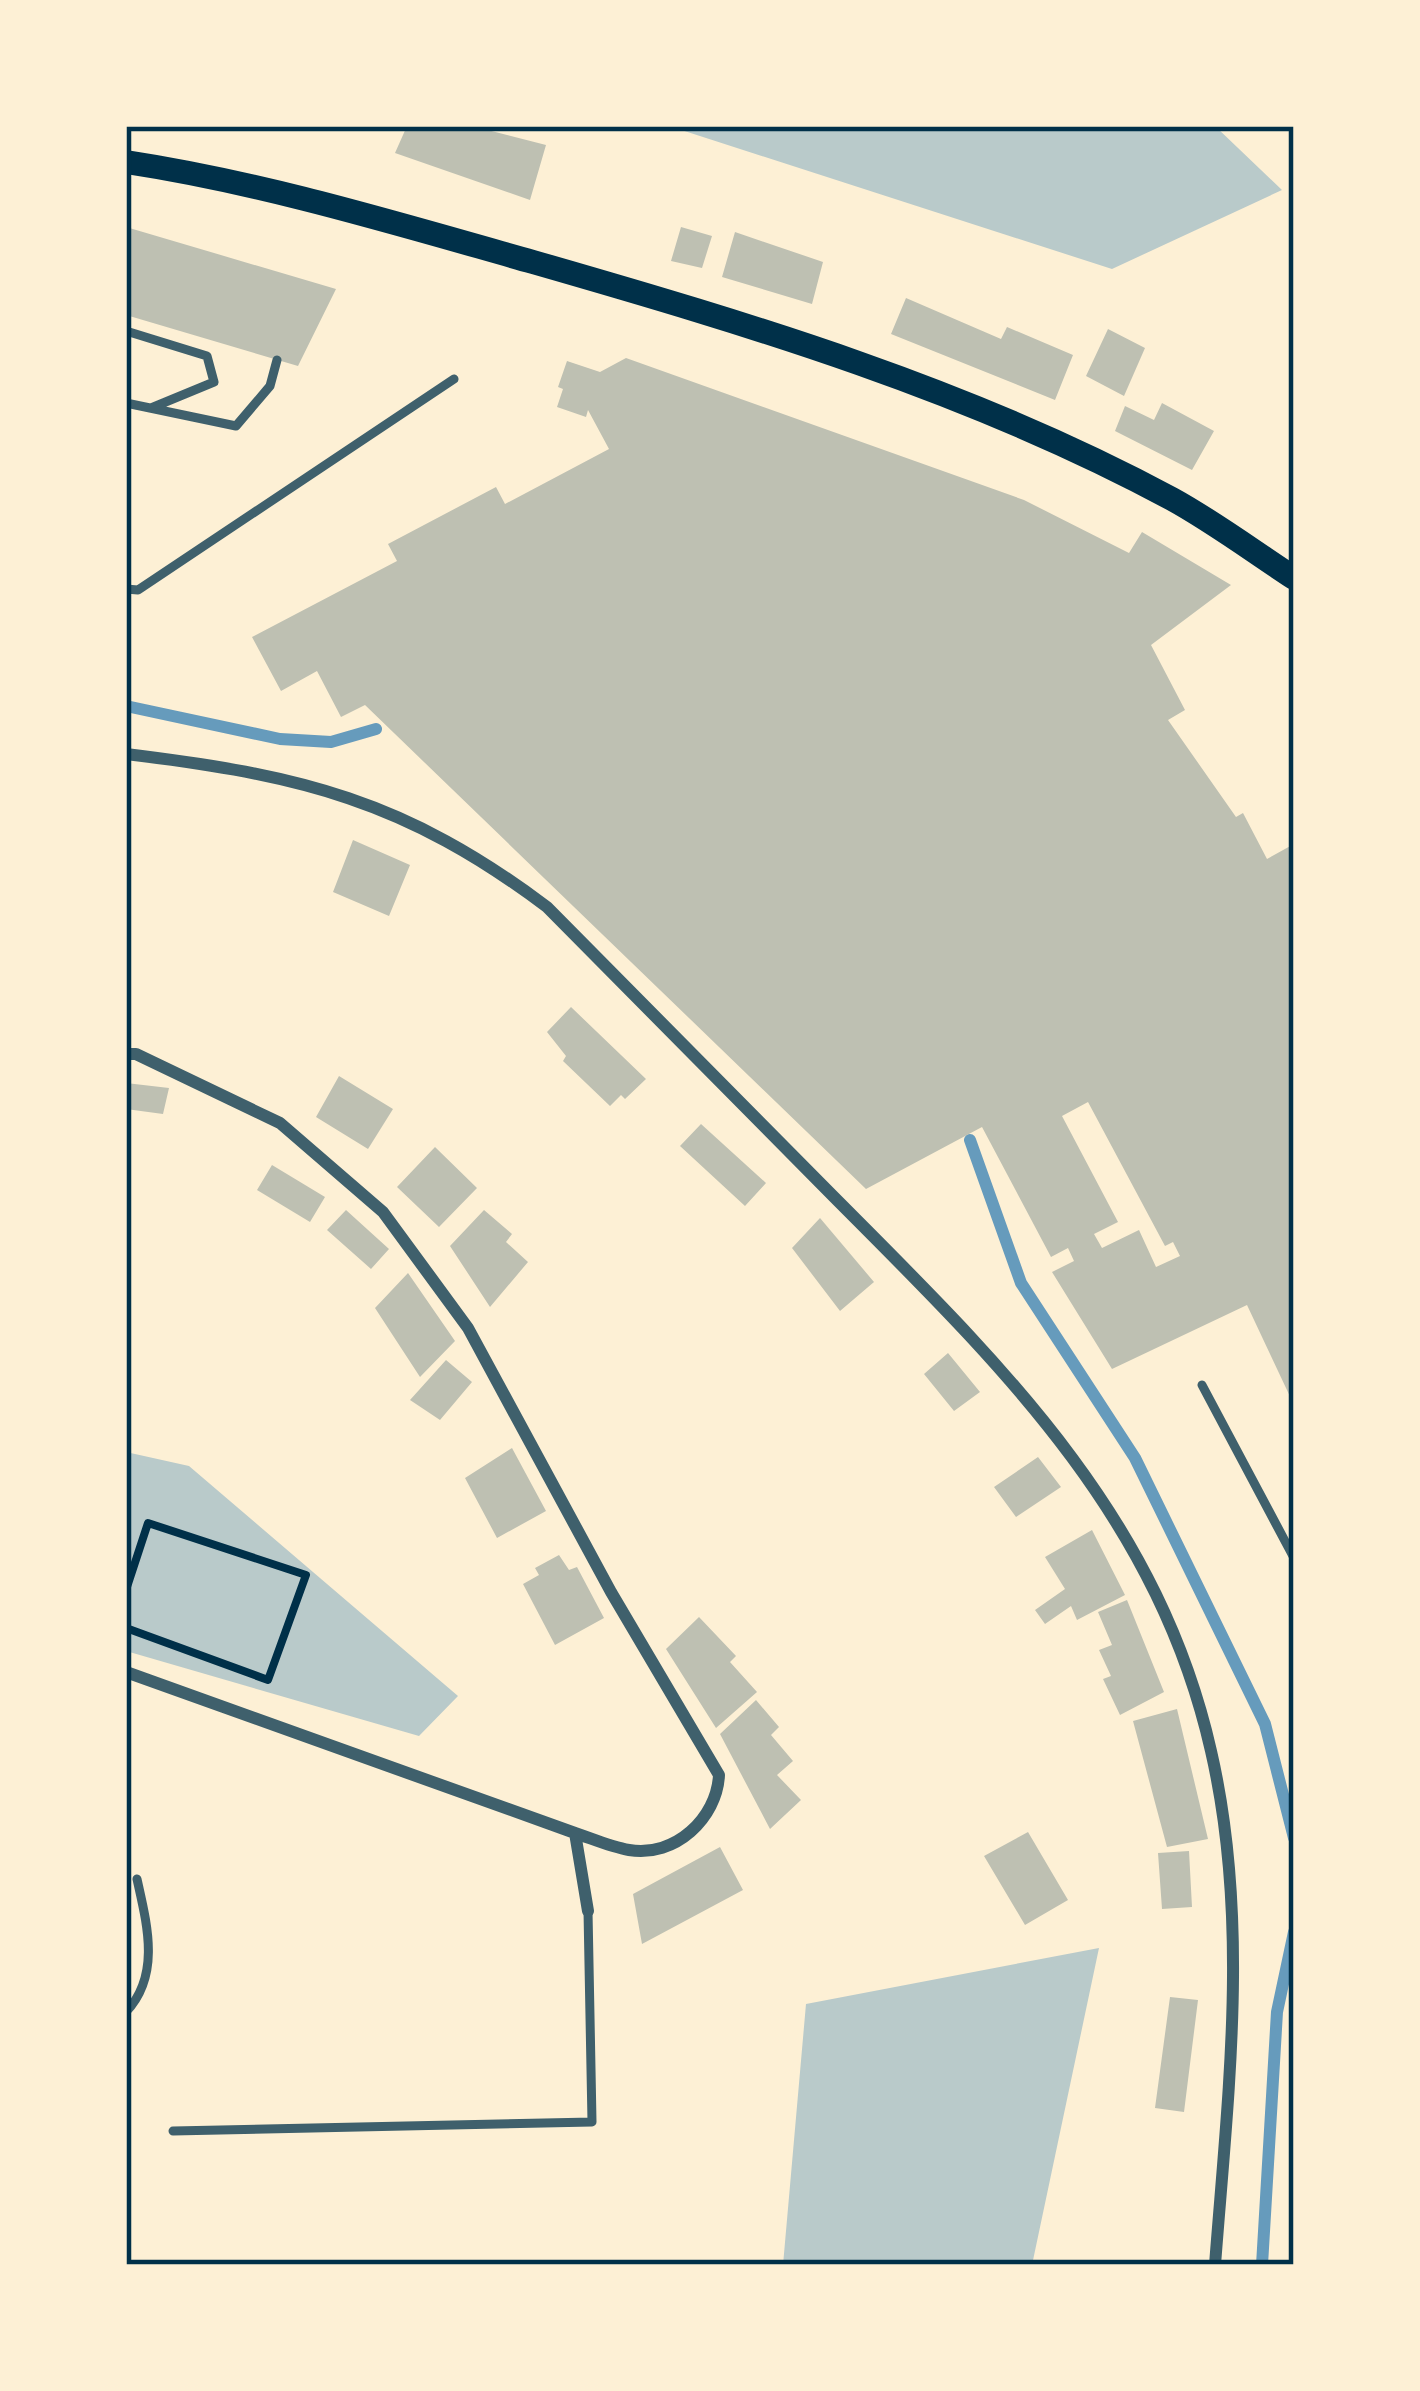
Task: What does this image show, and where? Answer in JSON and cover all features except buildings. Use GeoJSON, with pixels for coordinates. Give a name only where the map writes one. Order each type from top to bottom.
{"type":"FeatureCollection","features":[{"type":"Feature","properties":{"kind":"main road"},"geometry":{"type":"LineString","coordinates":[[126,162],[372,216],[772,332],[909,380],[1050,438],[1176,501],[1294,578]]}},
{"type":"Feature","properties":{"kind":"street"},"geometry":{"type":"LineString","coordinates":[[126,754],[244,769],[347,795],[465,848],[511,880],[548,908],[1011,1376],[1086,1474],[1138,1563],[1189,1678],[1211,1751],[1230,1871],[1235,2010],[1215,2265]]}},
{"type":"Feature","properties":{"kind":"street"},"geometry":{"type":"LineString","coordinates":[[126,1054],[136,1054],[280,1123],[383,1212],[468,1328],[611,1592],[719,1775],[712,1812],[672,1845],[634,1851],[126,1672]]}},
{"type":"Feature","properties":{"kind":"street"},"geometry":{"type":"LineString","coordinates":[[575,1833],[587,1911]]}},
{"type":"Feature","properties":{"kind":"lane"},"geometry":{"type":"LineString","coordinates":[[126,331],[207,356],[214,382],[148,409]]}},
{"type":"Feature","properties":{"kind":"lane"},"geometry":{"type":"LineString","coordinates":[[126,403],[236,426],[269,386],[277,361]]}},
{"type":"Feature","properties":{"kind":"lane"},"geometry":{"type":"LineString","coordinates":[[126,589],[138,590],[454,379]]}},
{"type":"Feature","properties":{"kind":"lane"},"geometry":{"type":"LineString","coordinates":[[1202,1385],[1294,1558]]}},
{"type":"Feature","properties":{"kind":"lane"},"geometry":{"type":"LineString","coordinates":[[126,2012],[146,1977],[149,1936],[137,1879]]}},
{"type":"Feature","properties":{"kind":"lane"},"geometry":{"type":"LineString","coordinates":[[173,2131],[592,2122],[587,1911]]}},
{"type":"Feature","properties":{"kind":"path"},"geometry":{"type":"LineString","coordinates":[[126,1590],[148,1522],[305,1576],[268,1680],[126,1628]]}},
{"type":"Feature","properties":{"kind":"shaded area"},"geometry":{"type":"Polygon","coordinates":[[[669,126],[1215,126],[1282,190],[1112,269],[669,126]]]}},
{"type":"Feature","properties":{"kind":"shaded area"},"geometry":{"type":"Polygon","coordinates":[[[126,1452],[189,1466],[458,1696],[419,1736],[126,1651],[126,1452]]]}},
{"type":"Feature","properties":{"kind":"shaded area"},"geometry":{"type":"Polygon","coordinates":[[[1099,1948],[1032,2265],[783,2265],[806,2004],[1099,1948]]]}},
{"type":"Feature","properties":{"kind":"waterway"},"geometry":{"type":"LineString","coordinates":[[126,706],[280,739],[331,742],[376,729]]}},
{"type":"Feature","properties":{"kind":"waterway"},"geometry":{"type":"LineString","coordinates":[[970,1140],[1021,1283],[1135,1458],[1265,1724],[1294,1838]]}},
{"type":"Feature","properties":{"kind":"waterway"},"geometry":{"type":"LineString","coordinates":[[1262,2265],[1277,2012],[1294,1932]]}}]}
